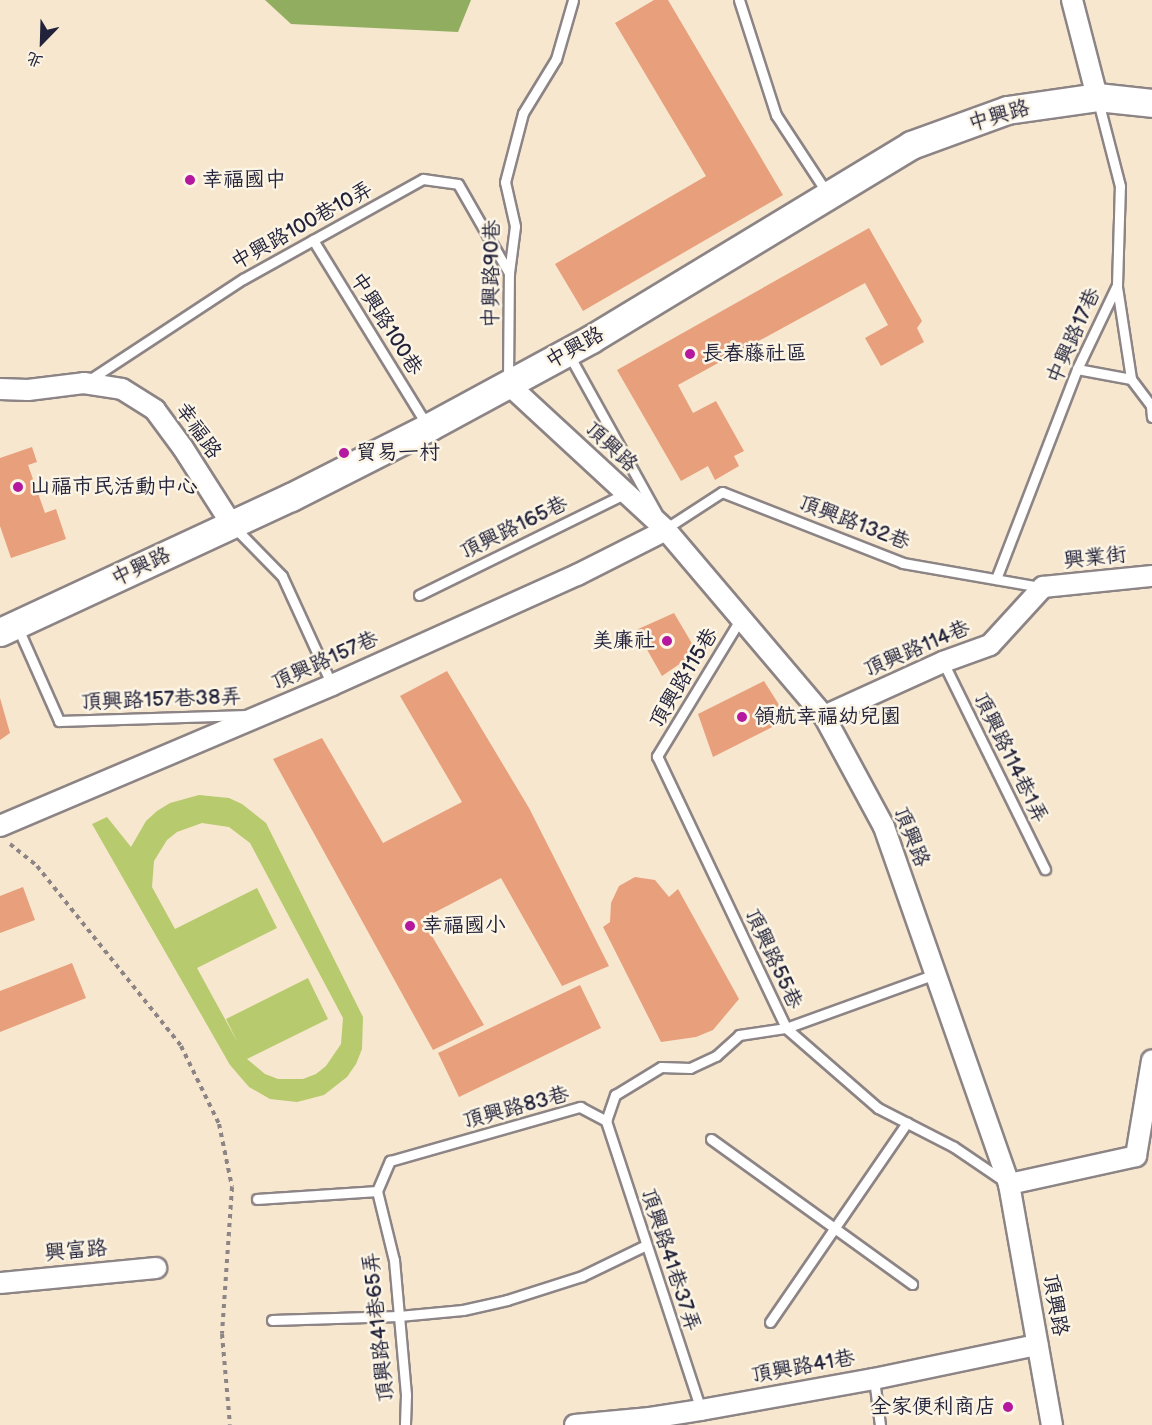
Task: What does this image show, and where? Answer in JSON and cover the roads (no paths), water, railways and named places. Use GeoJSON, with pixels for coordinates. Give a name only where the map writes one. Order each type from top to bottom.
{"type":"FeatureCollection","features":[{"type":"Feature","properties":{"kind":"street"},"geometry":{"type":"LineString","coordinates":[[1072,0],[1097,97]]}},
{"type":"Feature","properties":{"kind":"street","name":"中興路"},"geometry":{"type":"LineString","coordinates":[[8,628],[232,525],[429,427],[568,352],[911,145],[1007,110],[1097,97],[1152,103]]}},
{"type":"Feature","properties":{"kind":"street","name":"幸福路"},"geometry":{"type":"LineString","coordinates":[[0,389],[28,390],[84,383],[122,389],[154,410],[183,448],[232,525]]}},
{"type":"Feature","properties":{"kind":"street","name":"頂興路"},"geometry":{"type":"LineString","coordinates":[[508,384],[666,530],[741,618],[824,716],[884,827],[1009,1184],[1052,1425]]}},
{"type":"Feature","properties":{"kind":"street","name":"頂興路157巷"},"geometry":{"type":"LineString","coordinates":[[5,835],[262,714],[577,575],[666,530]]}},
{"type":"Feature","properties":{"kind":"street","name":"興業街"},"geometry":{"type":"LineString","coordinates":[[1043,587],[1152,576]]}},
{"type":"Feature","properties":{"kind":"street","name":"頂興路114巷"},"geometry":{"type":"LineString","coordinates":[[824,716],[943,662],[990,645],[1043,587]]}},
{"type":"Feature","properties":{"kind":"street"},"geometry":{"type":"LineString","coordinates":[[1009,1184],[1136,1156],[1152,1060]]}},
{"type":"Feature","properties":{"kind":"street","name":"興富路"},"geometry":{"type":"LineString","coordinates":[[0,1283],[156,1268]]}},
{"type":"Feature","properties":{"kind":"street","name":"頂興路41巷"},"geometry":{"type":"LineString","coordinates":[[575,1425],[650,1418],[701,1410],[874,1379],[1038,1345]]}},
{"type":"Feature","properties":{"kind":"lane","name":"中興路90巷"},"geometry":{"type":"LineString","coordinates":[[508,384],[509,273],[515,226],[505,182],[523,113],[556,59],[573,0]]}},
{"type":"Feature","properties":{"kind":"lane"},"geometry":{"type":"LineString","coordinates":[[739,0],[776,115],[829,196]]}},
{"type":"Feature","properties":{"kind":"lane","name":"中興路17巷"},"geometry":{"type":"LineString","coordinates":[[996,579],[1077,369],[1117,285],[1120,186],[1097,97]]}},
{"type":"Feature","properties":{"kind":"lane","name":"中興路100巷10弄"},"geometry":{"type":"LineString","coordinates":[[84,383],[189,313],[423,179],[458,184],[509,273]]}},
{"type":"Feature","properties":{"kind":"lane","name":"中興路100巷"},"geometry":{"type":"LineString","coordinates":[[313,240],[429,427]]}},
{"type":"Feature","properties":{"kind":"lane"},"geometry":{"type":"LineString","coordinates":[[1117,285],[1131,379],[1151,406],[1152,417]]}},
{"type":"Feature","properties":{"kind":"lane"},"geometry":{"type":"LineString","coordinates":[[568,352],[666,530]]}},
{"type":"Feature","properties":{"kind":"lane"},"geometry":{"type":"LineString","coordinates":[[1077,369],[1131,379]]}},
{"type":"Feature","properties":{"kind":"lane","name":"頂興路132巷"},"geometry":{"type":"LineString","coordinates":[[666,530],[722,492],[903,563],[1043,587]]}},
{"type":"Feature","properties":{"kind":"lane","name":"頂興路165巷"},"geometry":{"type":"LineString","coordinates":[[419,595],[626,493]]}},
{"type":"Feature","properties":{"kind":"lane"},"geometry":{"type":"LineString","coordinates":[[232,525],[282,576],[332,685]]}},
{"type":"Feature","properties":{"kind":"lane","name":"頂興路115巷"},"geometry":{"type":"LineString","coordinates":[[657,756],[741,618]]}},
{"type":"Feature","properties":{"kind":"lane","name":"頂興路157巷38弄"},"geometry":{"type":"LineString","coordinates":[[8,628],[59,721],[262,714]]}},
{"type":"Feature","properties":{"kind":"lane","name":"頂興路114巷1弄"},"geometry":{"type":"LineString","coordinates":[[943,662],[1045,869]]}},
{"type":"Feature","properties":{"kind":"lane","name":"頂興路55巷"},"geometry":{"type":"LineString","coordinates":[[657,756],[786,1028],[878,1108],[954,1147],[1009,1184]]}},
{"type":"Feature","properties":{"kind":"lane"},"geometry":{"type":"LineString","coordinates":[[606,1121],[615,1095],[661,1067],[690,1068],[716,1056],[739,1035],[786,1028],[935,974]]}},
{"type":"Feature","properties":{"kind":"lane","name":"頂興路83巷"},"geometry":{"type":"LineString","coordinates":[[376,1191],[390,1161],[580,1107],[606,1121]]}},
{"type":"Feature","properties":{"kind":"lane","name":"頂興路41巷37弄"},"geometry":{"type":"LineString","coordinates":[[606,1121],[701,1410]]}},
{"type":"Feature","properties":{"kind":"lane"},"geometry":{"type":"LineString","coordinates":[[770,1322],[907,1123]]}},
{"type":"Feature","properties":{"kind":"lane"},"geometry":{"type":"LineString","coordinates":[[711,1139],[912,1284]]}},
{"type":"Feature","properties":{"kind":"lane"},"geometry":{"type":"LineString","coordinates":[[257,1199],[376,1191]]}},
{"type":"Feature","properties":{"kind":"lane","name":"頂興路41巷65弄"},"geometry":{"type":"LineString","coordinates":[[376,1191],[394,1260],[405,1425]]}},
{"type":"Feature","properties":{"kind":"lane"},"geometry":{"type":"LineString","coordinates":[[272,1320],[399,1316],[463,1310],[507,1300],[582,1276],[646,1245]]}},
{"type":"Feature","properties":{"kind":"lane"},"geometry":{"type":"LineString","coordinates":[[874,1379],[880,1425]]}},
{"type":"Feature","properties":{"kind":"place","name":"幸福國中"},"geometry":{"type":"Point","coordinates":[190,180]}},
{"type":"Feature","properties":{"kind":"place","name":"長春藤社區"},"geometry":{"type":"Point","coordinates":[690,354]}},
{"type":"Feature","properties":{"kind":"place","name":"貿易一村"},"geometry":{"type":"Point","coordinates":[344,453]}},
{"type":"Feature","properties":{"kind":"place","name":"山福市民活動中心"},"geometry":{"type":"Point","coordinates":[18,487]}},
{"type":"Feature","properties":{"kind":"place","name":"美廉社"},"geometry":{"type":"Point","coordinates":[667,641]}},
{"type":"Feature","properties":{"kind":"place","name":"領航幸福幼兒園"},"geometry":{"type":"Point","coordinates":[742,717]}},
{"type":"Feature","properties":{"kind":"place","name":"幸福國小"},"geometry":{"type":"Point","coordinates":[410,926]}},
{"type":"Feature","properties":{"kind":"place","name":"全家便利商店"},"geometry":{"type":"Point","coordinates":[1008,1407]}}]}
